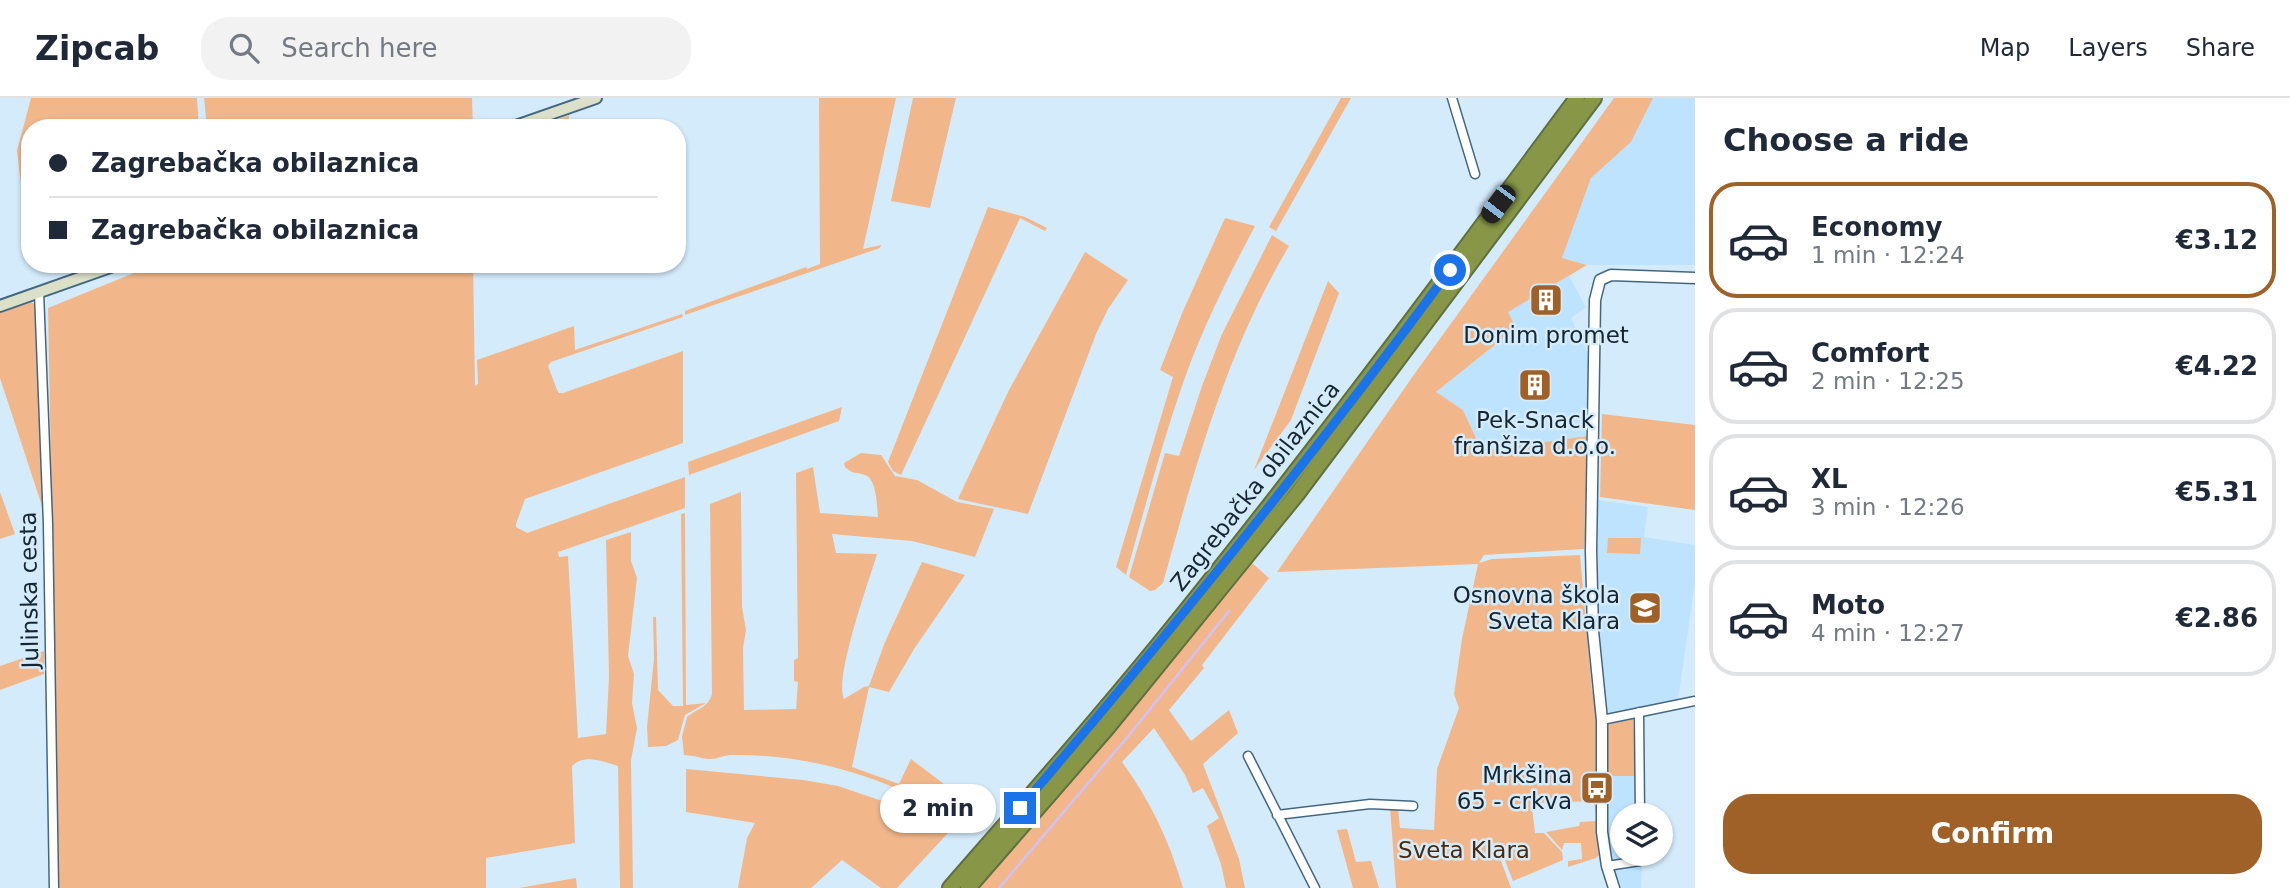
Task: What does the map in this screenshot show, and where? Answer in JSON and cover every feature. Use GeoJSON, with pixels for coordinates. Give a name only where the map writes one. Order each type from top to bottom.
{"type":"FeatureCollection","features":[{"type":"Feature","properties":{"kind":"highway","name":"Zagrebačka obilaznica"},"geometry":{"type":"LineString","coordinates":[[950,888],[1096,720],[1217,572],[1393,346],[1577,98]]}},
{"type":"Feature","properties":{"kind":"highway","name":"Zagrebačka obilaznica"},"geometry":{"type":"LineString","coordinates":[[968,888],[1116,717],[1297,494],[1594,98]]}},
{"type":"Feature","properties":{"kind":"main road"},"geometry":{"type":"LineString","coordinates":[[536,119],[596,98]]}},
{"type":"Feature","properties":{"kind":"main road"},"geometry":{"type":"LineString","coordinates":[[0,306],[93,273]]}},
{"type":"Feature","properties":{"kind":"street"},"geometry":{"type":"LineString","coordinates":[[1452,98],[1475,174]]}},
{"type":"Feature","properties":{"kind":"street"},"geometry":{"type":"LineString","coordinates":[[1614,888],[1607,866],[1601,809],[1602,720],[1593,631],[1591,551],[1594,326],[1597,288],[1602,278],[1617,274],[1695,278]]}},
{"type":"Feature","properties":{"kind":"street","name":"Julinska cesta"},"geometry":{"type":"LineString","coordinates":[[38,292],[48,524],[54,888]]}},
{"type":"Feature","properties":{"kind":"street"},"geometry":{"type":"LineString","coordinates":[[1602,720],[1695,701]]}},
{"type":"Feature","properties":{"kind":"street"},"geometry":{"type":"LineString","coordinates":[[1639,712],[1640,803]]}},
{"type":"Feature","properties":{"kind":"street"},"geometry":{"type":"LineString","coordinates":[[1248,756],[1315,888]]}},
{"type":"Feature","properties":{"kind":"street"},"geometry":{"type":"LineString","coordinates":[[1277,815],[1370,804],[1413,806]]}},
{"type":"Feature","properties":{"kind":"shaded area"},"geometry":{"type":"Polygon","coordinates":[[[1653,98],[1695,98],[1695,265],[1587,265],[1562,258],[1591,178],[1631,142],[1653,98]]]}},
{"type":"Feature","properties":{"kind":"shaded area"},"geometry":{"type":"Polygon","coordinates":[[[1569,276],[1586,307],[1571,318],[1589,355],[1587,436],[1482,451],[1463,410],[1436,392],[1516,328],[1507,312],[1569,276]]]}},
{"type":"Feature","properties":{"kind":"shaded area","name":"Osnovna škola Sveta Klara"},"geometry":{"type":"Polygon","coordinates":[[[1598,500],[1648,507],[1644,537],[1695,545],[1695,582],[1678,700],[1609,716],[1599,635],[1598,500]]]}},
{"type":"Feature","properties":{"kind":"shaded area"},"geometry":{"type":"Polygon","coordinates":[[[1605,776],[1637,776],[1638,803],[1610,803],[1610,861],[1605,776]]]}},
{"type":"Feature","properties":{"kind":"shaded area"},"geometry":{"type":"Polygon","coordinates":[[[1612,866],[1642,866],[1641,888],[1618,888],[1612,866]]]}},
{"type":"Feature","properties":{"kind":"green space"},"geometry":{"type":"Polygon","coordinates":[[[31,98],[197,98],[198,119],[25,119],[31,98]]]}},
{"type":"Feature","properties":{"kind":"green space"},"geometry":{"type":"Polygon","coordinates":[[[204,98],[472,98],[473,119],[206,119],[204,98]]]}},
{"type":"Feature","properties":{"kind":"green space"},"geometry":{"type":"Polygon","coordinates":[[[819,98],[896,98],[863,249],[881,245],[880,248],[685,315],[685,311],[820,264],[819,98]]]}},
{"type":"Feature","properties":{"kind":"green space"},"geometry":{"type":"Polygon","coordinates":[[[913,98],[956,98],[930,208],[891,201],[913,98]]]}},
{"type":"Feature","properties":{"kind":"green space"},"geometry":{"type":"Polygon","coordinates":[[[1341,98],[1351,98],[1276,231],[1269,227],[1341,98]]]}},
{"type":"Feature","properties":{"kind":"green space","name":"Sveta Klara"},"geometry":{"type":"Polygon","coordinates":[[[1614,98],[1653,98],[1631,142],[1591,178],[1562,258],[1587,265],[1508,312],[1516,328],[1436,392],[1463,410],[1482,451],[1587,436],[1588,513],[1584,549],[1484,555],[1479,563],[1492,559],[1580,555],[1592,691],[1596,693],[1596,814],[1594,801],[1535,803],[1532,807],[1535,833],[1544,833],[1562,852],[1563,860],[1513,881],[1504,858],[1500,858],[1511,888],[1396,888],[1390,807],[1398,808],[1400,828],[1434,830],[1437,769],[1459,708],[1454,694],[1462,639],[1478,564],[1277,572],[1413,376],[1614,98]]]}},
{"type":"Feature","properties":{"kind":"green space"},"geometry":{"type":"Polygon","coordinates":[[[21,136],[21,185],[17,151],[21,136]]]}},
{"type":"Feature","properties":{"kind":"green space"},"geometry":{"type":"Polygon","coordinates":[[[988,207],[1025,217],[1047,228],[1045,231],[1020,218],[901,475],[893,471],[888,462],[988,207]]]}},
{"type":"Feature","properties":{"kind":"green space"},"geometry":{"type":"Polygon","coordinates":[[[1225,218],[1255,226],[1216,303],[1190,363],[1160,455],[1126,575],[1116,567],[1173,377],[1160,370],[1225,218]]]}},
{"type":"Feature","properties":{"kind":"green space"},"geometry":{"type":"Polygon","coordinates":[[[1272,235],[1289,246],[1247,327],[1230,368],[1201,452],[1163,583],[1150,591],[1129,577],[1165,453],[1179,456],[1222,334],[1272,235]]]}},
{"type":"Feature","properties":{"kind":"green space"},"geometry":{"type":"Polygon","coordinates":[[[1085,252],[1128,280],[1108,309],[1096,334],[1028,514],[958,499],[1009,390],[1085,252]]]}},
{"type":"Feature","properties":{"kind":"green space"},"geometry":{"type":"Polygon","coordinates":[[[134,273],[473,273],[475,386],[478,384],[477,360],[574,326],[575,350],[682,314],[683,317],[551,362],[548,366],[557,390],[563,393],[683,351],[683,443],[525,499],[516,524],[516,527],[527,533],[685,477],[685,508],[558,552],[559,557],[568,556],[578,738],[606,734],[609,677],[606,540],[631,532],[631,561],[637,578],[628,656],[634,674],[632,703],[637,728],[631,760],[633,888],[620,888],[618,766],[589,759],[572,766],[575,843],[486,858],[486,888],[59,888],[48,308],[134,273]]]}},
{"type":"Feature","properties":{"kind":"green space"},"geometry":{"type":"Polygon","coordinates":[[[1328,281],[1339,293],[1291,420],[1254,470],[1328,281]]]}},
{"type":"Feature","properties":{"kind":"green space"},"geometry":{"type":"Polygon","coordinates":[[[31,302],[36,305],[41,397],[42,506],[0,378],[0,313],[31,302]]]}},
{"type":"Feature","properties":{"kind":"green space"},"geometry":{"type":"Polygon","coordinates":[[[842,407],[839,421],[689,475],[688,462],[842,407]]]}},
{"type":"Feature","properties":{"kind":"green space"},"geometry":{"type":"Polygon","coordinates":[[[1602,414],[1695,425],[1695,510],[1600,497],[1602,414]]]}},
{"type":"Feature","properties":{"kind":"green space"},"geometry":{"type":"Polygon","coordinates":[[[861,453],[881,455],[895,476],[917,480],[957,502],[994,509],[975,557],[912,541],[832,534],[836,553],[877,554],[848,651],[842,688],[844,699],[869,686],[885,642],[922,562],[965,575],[914,649],[889,692],[869,687],[852,767],[899,784],[911,759],[973,806],[897,888],[881,888],[842,860],[811,888],[738,888],[747,838],[755,823],[686,812],[686,769],[803,780],[838,786],[888,803],[895,788],[856,773],[794,759],[731,755],[710,759],[684,755],[682,737],[687,717],[705,705],[712,694],[710,504],[741,492],[742,607],[746,630],[743,648],[744,710],[796,709],[796,473],[813,467],[820,513],[878,517],[872,482],[865,475],[845,467],[844,463],[861,453]]]}},
{"type":"Feature","properties":{"kind":"green space"},"geometry":{"type":"Polygon","coordinates":[[[0,492],[15,534],[0,539],[0,492]]]}},
{"type":"Feature","properties":{"kind":"green space"},"geometry":{"type":"Polygon","coordinates":[[[685,513],[686,705],[706,703],[685,715],[678,740],[666,746],[648,747],[647,727],[654,659],[653,617],[656,617],[658,690],[673,706],[683,706],[681,514],[685,513]]]}},
{"type":"Feature","properties":{"kind":"green space"},"geometry":{"type":"Polygon","coordinates":[[[1608,538],[1641,538],[1640,554],[1607,553],[1608,538]]]}},
{"type":"Feature","properties":{"kind":"green space"},"geometry":{"type":"Polygon","coordinates":[[[1252,563],[1269,578],[1202,665],[1204,668],[1169,710],[1191,741],[1229,710],[1238,733],[1203,764],[1239,859],[1245,888],[1226,888],[1221,864],[1207,826],[1219,818],[1203,788],[1193,793],[1185,775],[1154,728],[1122,762],[1142,791],[1158,822],[1183,888],[978,888],[1111,735],[1252,563]]]}},
{"type":"Feature","properties":{"kind":"green space"},"geometry":{"type":"Polygon","coordinates":[[[44,651],[44,674],[0,690],[0,666],[44,651]]]}},
{"type":"Feature","properties":{"kind":"green space"},"geometry":{"type":"Polygon","coordinates":[[[1633,717],[1637,776],[1606,776],[1608,725],[1633,717]]]}},
{"type":"Feature","properties":{"kind":"green space"},"geometry":{"type":"Polygon","coordinates":[[[1596,821],[1599,855],[1568,867],[1568,861],[1582,859],[1581,843],[1564,843],[1562,850],[1546,832],[1579,826],[1580,822],[1596,821]]]}},
{"type":"Feature","properties":{"kind":"green space"},"geometry":{"type":"Polygon","coordinates":[[[1347,829],[1356,862],[1371,861],[1379,888],[1353,888],[1337,830],[1347,829]]]}},
{"type":"Feature","properties":{"kind":"green space"},"geometry":{"type":"Polygon","coordinates":[[[576,878],[577,888],[519,888],[576,878]]]}},
{"type":"Feature","properties":{"kind":"waterway"},"geometry":{"type":"LineString","coordinates":[[999,888],[1130,734],[1229,611]]}},
{"type":"Feature","properties":{"kind":"place","name":"Donim promet"},"geometry":{"type":"Point","coordinates":[1546,300]}},
{"type":"Feature","properties":{"kind":"place","name":"Pek-Snack franšiza d.o.o."},"geometry":{"type":"Point","coordinates":[1535,385]}},
{"type":"Feature","properties":{"kind":"place","name":"Osnovna škola Sveta Klara"},"geometry":{"type":"Point","coordinates":[1645,608]}},
{"type":"Feature","properties":{"kind":"place","name":"Mrkšina 65 - crkva"},"geometry":{"type":"Point","coordinates":[1597,788]}},
{"type":"Feature","properties":{"kind":"route"},"geometry":{"type":"LineString","coordinates":[[1020,808],[1191,604],[1286,485],[1450,270]]}}]}
